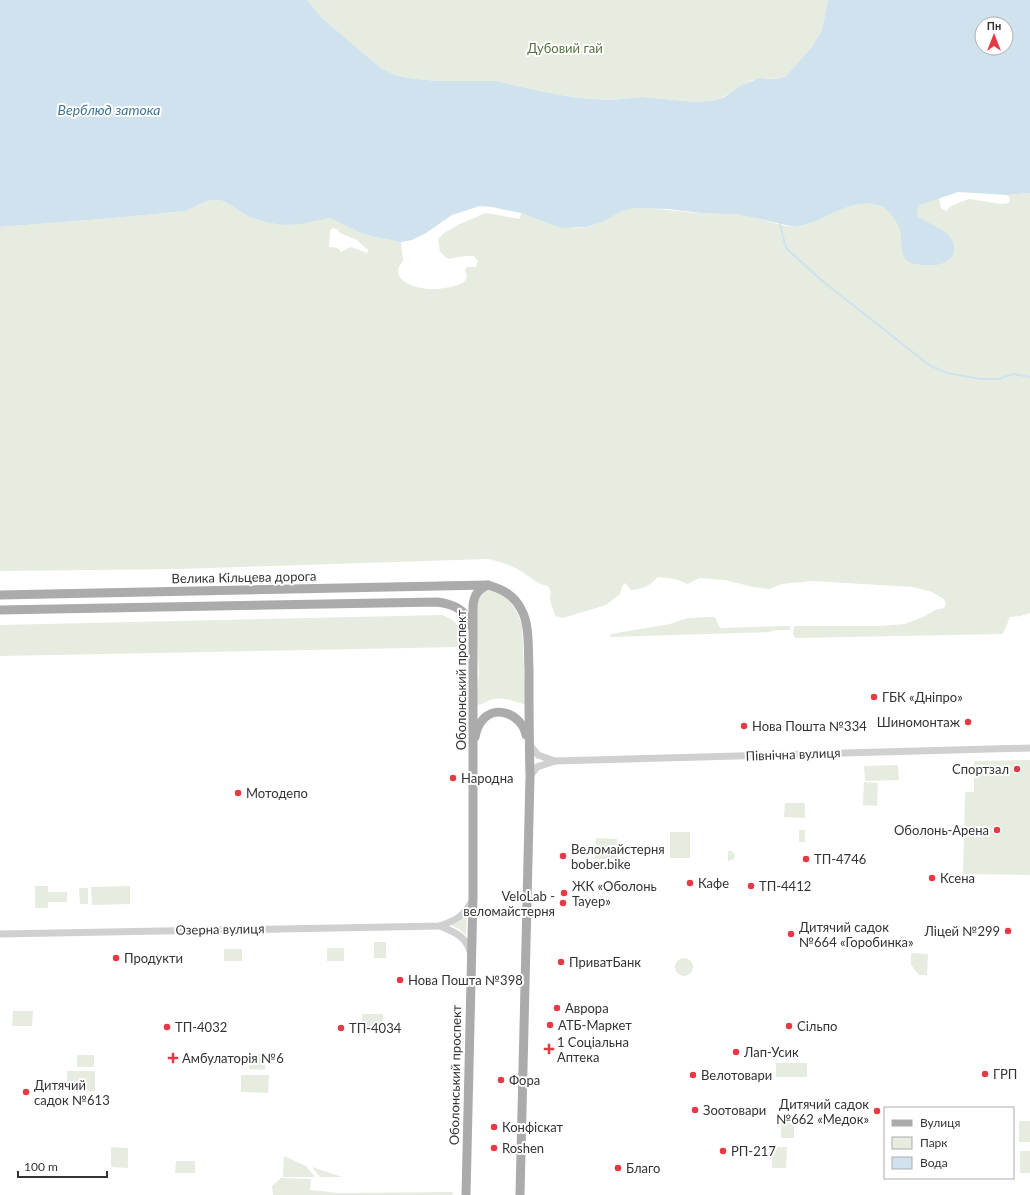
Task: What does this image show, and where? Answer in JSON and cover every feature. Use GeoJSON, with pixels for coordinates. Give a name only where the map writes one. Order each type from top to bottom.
{"type":"FeatureCollection","features":[{"type":"Feature","properties":{"kind":"main road","name":"Велика Кільцева дорога"},"geometry":{"type":"LineString","coordinates":[[0,595],[488,585]]}},
{"type":"Feature","properties":{"kind":"main road","name":"Оболонський проспект"},"geometry":{"type":"LineString","coordinates":[[466,1195],[473,900],[474,599],[480,590],[488,585]]}},
{"type":"Feature","properties":{"kind":"main road"},"geometry":{"type":"LineString","coordinates":[[488,585],[504,590],[522,609],[526,623],[528,649],[530,776],[520,1195]]}},
{"type":"Feature","properties":{"kind":"main road"},"geometry":{"type":"LineString","coordinates":[[0,610],[437,602],[449,603],[458,607],[467,617],[473,631]]}},
{"type":"Feature","properties":{"kind":"main road"},"geometry":{"type":"LineString","coordinates":[[473,745],[476,731],[480,723],[489,715],[503,712],[512,714],[523,724],[529,744]]}},
{"type":"Feature","properties":{"kind":"street","name":"Північна вулиця"},"geometry":{"type":"LineString","coordinates":[[529,744],[538,754],[555,762]]}},
{"type":"Feature","properties":{"kind":"street","name":"Північна вулиця"},"geometry":{"type":"LineString","coordinates":[[530,776],[537,767],[555,762],[1030,748]]}},
{"type":"Feature","properties":{"kind":"street"},"geometry":{"type":"LineString","coordinates":[[440,926],[455,921],[462,915],[473,900]]}},
{"type":"Feature","properties":{"kind":"street"},"geometry":{"type":"LineString","coordinates":[[440,926],[456,933],[463,939],[469,945],[471,955]]}},
{"type":"Feature","properties":{"kind":"street","name":"Озерна вулиця"},"geometry":{"type":"LineString","coordinates":[[0,934],[440,926]]}},
{"type":"Feature","properties":{"kind":"green space","name":"Дубовий гай"},"geometry":{"type":"Polygon","coordinates":[[[307,0],[828,0],[822,30],[811,48],[786,76],[778,79],[767,78],[752,80],[717,100],[697,102],[642,97],[611,100],[578,98],[496,81],[437,81],[395,75],[381,68],[323,19],[307,0]]]}},
{"type":"Feature","properties":{"kind":"green space"},"geometry":{"type":"Polygon","coordinates":[[[1030,193],[1030,613],[1010,617],[1003,634],[795,638],[793,634],[794,626],[880,626],[905,624],[923,617],[935,610],[944,608],[946,604],[944,599],[932,592],[913,587],[812,581],[782,584],[769,589],[753,587],[725,580],[699,578],[688,584],[675,579],[658,577],[649,585],[635,590],[631,590],[625,583],[622,586],[620,594],[606,605],[563,618],[555,616],[550,601],[551,592],[548,586],[537,582],[513,567],[488,559],[180,569],[0,571],[0,227],[186,211],[207,201],[224,201],[249,217],[269,223],[283,225],[330,218],[361,233],[401,242],[403,261],[398,273],[401,278],[412,285],[426,289],[435,289],[452,287],[464,282],[466,277],[465,270],[467,267],[476,267],[478,261],[474,256],[448,259],[440,252],[438,239],[444,233],[460,224],[486,213],[520,219],[521,213],[562,227],[582,228],[603,221],[628,209],[645,208],[701,213],[733,213],[795,227],[803,226],[844,207],[858,204],[874,204],[887,209],[917,214],[919,207],[922,204],[939,197],[941,208],[946,211],[951,206],[969,199],[1001,204],[1009,203],[1010,198],[1007,195],[1030,193]],[[332,228],[330,231],[329,247],[338,248],[341,252],[351,247],[367,253],[368,250],[357,240],[340,233],[337,229],[332,228]]]}},
{"type":"Feature","properties":{"kind":"green space"},"geometry":{"type":"Polygon","coordinates":[[[485,590],[505,596],[514,607],[520,620],[522,626],[526,705],[510,700],[498,699],[476,705],[479,672],[477,598],[485,590]]]}},
{"type":"Feature","properties":{"kind":"green space"},"geometry":{"type":"Polygon","coordinates":[[[442,615],[453,621],[458,627],[460,631],[461,647],[0,656],[0,625],[442,615]]]}},
{"type":"Feature","properties":{"kind":"green space"},"geometry":{"type":"Polygon","coordinates":[[[714,617],[720,628],[790,626],[790,630],[774,630],[770,632],[610,637],[611,634],[670,624],[687,618],[714,617]]]}},
{"type":"Feature","properties":{"kind":"green space","name":"Оболонь-Арена"},"geometry":{"type":"Polygon","coordinates":[[[1030,760],[1030,875],[963,874],[965,794],[966,792],[974,792],[974,761],[1030,760]]]}},
{"type":"Feature","properties":{"kind":"green space"},"geometry":{"type":"Polygon","coordinates":[[[898,765],[899,780],[865,781],[864,766],[898,765]]]}},
{"type":"Feature","properties":{"kind":"green space"},"geometry":{"type":"Polygon","coordinates":[[[864,782],[878,783],[877,806],[863,805],[864,782]]]}},
{"type":"Feature","properties":{"kind":"green space"},"geometry":{"type":"Polygon","coordinates":[[[785,803],[805,803],[805,818],[784,817],[785,803]]]}},
{"type":"Feature","properties":{"kind":"green space"},"geometry":{"type":"Polygon","coordinates":[[[799,830],[805,830],[805,842],[799,842],[799,830]]]}},
{"type":"Feature","properties":{"kind":"green space"},"geometry":{"type":"Polygon","coordinates":[[[670,832],[690,832],[690,858],[670,858],[670,832]]]}},
{"type":"Feature","properties":{"kind":"green space"},"geometry":{"type":"Polygon","coordinates":[[[596,838],[617,839],[617,859],[595,859],[596,838]]]}},
{"type":"Feature","properties":{"kind":"green space"},"geometry":{"type":"Polygon","coordinates":[[[728,851],[735,854],[734,859],[728,861],[728,851]]]}},
{"type":"Feature","properties":{"kind":"green space"},"geometry":{"type":"Polygon","coordinates":[[[35,886],[48,886],[48,892],[67,892],[67,902],[48,902],[48,908],[35,908],[35,886]]]}},
{"type":"Feature","properties":{"kind":"green space"},"geometry":{"type":"Polygon","coordinates":[[[130,886],[130,904],[92,905],[91,887],[130,886]]]}},
{"type":"Feature","properties":{"kind":"green space"},"geometry":{"type":"Polygon","coordinates":[[[79,888],[88,888],[88,904],[80,904],[79,888]]]}},
{"type":"Feature","properties":{"kind":"green space"},"geometry":{"type":"Polygon","coordinates":[[[467,915],[466,935],[451,925],[459,922],[467,915]]]}},
{"type":"Feature","properties":{"kind":"green space"},"geometry":{"type":"Polygon","coordinates":[[[374,942],[386,942],[386,958],[374,958],[374,942]]]}},
{"type":"Feature","properties":{"kind":"green space"},"geometry":{"type":"Polygon","coordinates":[[[327,948],[344,948],[344,961],[327,961],[327,948]]]}},
{"type":"Feature","properties":{"kind":"green space"},"geometry":{"type":"Polygon","coordinates":[[[224,949],[242,949],[242,961],[224,961],[224,949]]]}},
{"type":"Feature","properties":{"kind":"green space"},"geometry":{"type":"Polygon","coordinates":[[[911,953],[928,954],[927,975],[919,975],[911,965],[911,953]]]}},
{"type":"Feature","properties":{"kind":"green space"},"geometry":{"type":"Polygon","coordinates":[[[684,958],[688,959],[692,963],[692,971],[688,975],[684,976],[680,975],[676,971],[675,967],[676,963],[680,959],[684,958]]]}},
{"type":"Feature","properties":{"kind":"green space"},"geometry":{"type":"Polygon","coordinates":[[[13,1011],[33,1011],[32,1026],[12,1026],[13,1011]]]}},
{"type":"Feature","properties":{"kind":"green space"},"geometry":{"type":"Polygon","coordinates":[[[362,1014],[383,1014],[383,1029],[362,1029],[362,1014]]]}},
{"type":"Feature","properties":{"kind":"green space"},"geometry":{"type":"Polygon","coordinates":[[[249,1054],[265,1054],[265,1070],[249,1069],[249,1054]]]}},
{"type":"Feature","properties":{"kind":"green space"},"geometry":{"type":"Polygon","coordinates":[[[77,1055],[94,1055],[94,1067],[77,1067],[77,1055]]]}},
{"type":"Feature","properties":{"kind":"green space"},"geometry":{"type":"Polygon","coordinates":[[[776,1063],[807,1063],[807,1077],[776,1077],[776,1063]]]}},
{"type":"Feature","properties":{"kind":"green space"},"geometry":{"type":"Polygon","coordinates":[[[67,1071],[95,1071],[95,1091],[67,1091],[67,1071]]]}},
{"type":"Feature","properties":{"kind":"green space"},"geometry":{"type":"Polygon","coordinates":[[[241,1075],[269,1075],[268,1093],[241,1092],[241,1075]]]}},
{"type":"Feature","properties":{"kind":"green space"},"geometry":{"type":"Polygon","coordinates":[[[1019,1121],[1030,1121],[1030,1142],[1019,1142],[1019,1121]]]}},
{"type":"Feature","properties":{"kind":"green space"},"geometry":{"type":"Polygon","coordinates":[[[781,1123],[794,1123],[794,1138],[781,1138],[781,1123]]]}},
{"type":"Feature","properties":{"kind":"green space"},"geometry":{"type":"Polygon","coordinates":[[[111,1147],[128,1148],[128,1168],[111,1167],[111,1147]]]}},
{"type":"Feature","properties":{"kind":"green space"},"geometry":{"type":"Polygon","coordinates":[[[772,1147],[787,1147],[786,1168],[772,1168],[772,1147]]]}},
{"type":"Feature","properties":{"kind":"green space"},"geometry":{"type":"Polygon","coordinates":[[[1020,1151],[1030,1151],[1030,1173],[1020,1173],[1020,1151]]]}},
{"type":"Feature","properties":{"kind":"green space"},"geometry":{"type":"Polygon","coordinates":[[[284,1156],[306,1166],[315,1177],[283,1177],[284,1156]]]}},
{"type":"Feature","properties":{"kind":"green space"},"geometry":{"type":"Polygon","coordinates":[[[176,1161],[195,1161],[195,1173],[175,1173],[176,1161]]]}},
{"type":"Feature","properties":{"kind":"green space"},"geometry":{"type":"Polygon","coordinates":[[[312,1167],[342,1177],[320,1177],[312,1167]]]}},
{"type":"Feature","properties":{"kind":"green space"},"geometry":{"type":"Polygon","coordinates":[[[281,1178],[311,1179],[310,1190],[339,1193],[453,1192],[452,1195],[273,1195],[272,1186],[281,1178]]]}},
{"type":"Feature","properties":{"kind":"water","name":"Верблюд затока"},"geometry":{"type":"Polygon","coordinates":[[[0,0],[307,0],[323,19],[381,68],[395,75],[437,81],[496,81],[578,98],[611,100],[642,97],[697,102],[717,100],[742,85],[759,78],[778,79],[786,76],[811,48],[822,30],[828,0],[1030,0],[1030,193],[1007,195],[958,192],[920,205],[917,211],[918,217],[940,228],[952,240],[954,252],[952,256],[944,263],[923,265],[906,260],[897,223],[886,209],[873,204],[851,206],[805,225],[795,227],[737,214],[635,208],[622,211],[602,222],[587,227],[563,228],[521,213],[480,206],[452,215],[426,233],[412,240],[401,242],[361,233],[330,218],[300,224],[283,225],[269,223],[249,217],[224,201],[215,200],[207,201],[186,211],[0,227],[0,0]]]}},
{"type":"Feature","properties":{"kind":"waterway"},"geometry":{"type":"LineString","coordinates":[[780,224],[786,248],[820,279],[929,365],[947,373],[981,379],[998,379],[1013,374],[1030,377]]}},
{"type":"Feature","properties":{"kind":"place","name":"ГБК «Дніпро»"},"geometry":{"type":"Point","coordinates":[874,697]}},
{"type":"Feature","properties":{"kind":"place","name":"Шиномонтаж"},"geometry":{"type":"Point","coordinates":[968,722]}},
{"type":"Feature","properties":{"kind":"place","name":"Нова Пошта №334"},"geometry":{"type":"Point","coordinates":[744,726]}},
{"type":"Feature","properties":{"kind":"place","name":"Спортзал"},"geometry":{"type":"Point","coordinates":[1017,769]}},
{"type":"Feature","properties":{"kind":"place","name":"Народна"},"geometry":{"type":"Point","coordinates":[453,778]}},
{"type":"Feature","properties":{"kind":"place","name":"Мотодепо"},"geometry":{"type":"Point","coordinates":[238,793]}},
{"type":"Feature","properties":{"kind":"place","name":"Оболонь-Арена"},"geometry":{"type":"Point","coordinates":[997,830]}},
{"type":"Feature","properties":{"kind":"place","name":"Веломайстерня bober.bike"},"geometry":{"type":"Point","coordinates":[563,856]}},
{"type":"Feature","properties":{"kind":"place","name":"ТП-4746"},"geometry":{"type":"Point","coordinates":[806,859]}},
{"type":"Feature","properties":{"kind":"place","name":"Ксена"},"geometry":{"type":"Point","coordinates":[932,878]}},
{"type":"Feature","properties":{"kind":"place","name":"Кафе"},"geometry":{"type":"Point","coordinates":[690,883]}},
{"type":"Feature","properties":{"kind":"place","name":"ТП-4412"},"geometry":{"type":"Point","coordinates":[751,886]}},
{"type":"Feature","properties":{"kind":"place","name":"ЖК «Оболонь Тауер»"},"geometry":{"type":"Point","coordinates":[564,893]}},
{"type":"Feature","properties":{"kind":"place","name":"VeloLab - веломайстерня"},"geometry":{"type":"Point","coordinates":[563,903]}},
{"type":"Feature","properties":{"kind":"place","name":"Ліцей №299"},"geometry":{"type":"Point","coordinates":[1008,931]}},
{"type":"Feature","properties":{"kind":"place","name":"Дитячий садок №664 «Горобинка»"},"geometry":{"type":"Point","coordinates":[791,934]}},
{"type":"Feature","properties":{"kind":"place","name":"Продукти"},"geometry":{"type":"Point","coordinates":[116,958]}},
{"type":"Feature","properties":{"kind":"place","name":"ПриватБанк"},"geometry":{"type":"Point","coordinates":[561,962]}},
{"type":"Feature","properties":{"kind":"place","name":"Нова Пошта №398"},"geometry":{"type":"Point","coordinates":[400,980]}},
{"type":"Feature","properties":{"kind":"place","name":"Аврора"},"geometry":{"type":"Point","coordinates":[557,1008]}},
{"type":"Feature","properties":{"kind":"place","name":"АТБ-Маркет"},"geometry":{"type":"Point","coordinates":[550,1025]}},
{"type":"Feature","properties":{"kind":"place","name":"Сільпо"},"geometry":{"type":"Point","coordinates":[789,1026]}},
{"type":"Feature","properties":{"kind":"place","name":"ТП-4032"},"geometry":{"type":"Point","coordinates":[167,1027]}},
{"type":"Feature","properties":{"kind":"place","name":"ТП-4034"},"geometry":{"type":"Point","coordinates":[341,1028]}},
{"type":"Feature","properties":{"kind":"place","name":"1 Соціальна Аптека"},"geometry":{"type":"Point","coordinates":[549,1049]}},
{"type":"Feature","properties":{"kind":"place","name":"Лап-Усик"},"geometry":{"type":"Point","coordinates":[736,1052]}},
{"type":"Feature","properties":{"kind":"place","name":"Амбулаторія №6"},"geometry":{"type":"Point","coordinates":[173,1058]}},
{"type":"Feature","properties":{"kind":"place","name":"ГРП"},"geometry":{"type":"Point","coordinates":[985,1074]}},
{"type":"Feature","properties":{"kind":"place","name":"Велотовари"},"geometry":{"type":"Point","coordinates":[693,1075]}},
{"type":"Feature","properties":{"kind":"place","name":"Фора"},"geometry":{"type":"Point","coordinates":[501,1080]}},
{"type":"Feature","properties":{"kind":"place","name":"Дитячий садок №613"},"geometry":{"type":"Point","coordinates":[26,1092]}},
{"type":"Feature","properties":{"kind":"place","name":"Зоотовари"},"geometry":{"type":"Point","coordinates":[695,1110]}},
{"type":"Feature","properties":{"kind":"place","name":"Дитячий садок №662 «Медок»"},"geometry":{"type":"Point","coordinates":[877,1111]}},
{"type":"Feature","properties":{"kind":"place","name":"Конфіскат"},"geometry":{"type":"Point","coordinates":[494,1127]}},
{"type":"Feature","properties":{"kind":"place","name":"Roshen"},"geometry":{"type":"Point","coordinates":[494,1148]}},
{"type":"Feature","properties":{"kind":"place","name":"РП-217"},"geometry":{"type":"Point","coordinates":[723,1151]}},
{"type":"Feature","properties":{"kind":"place","name":"Благо"},"geometry":{"type":"Point","coordinates":[618,1168]}}]}
